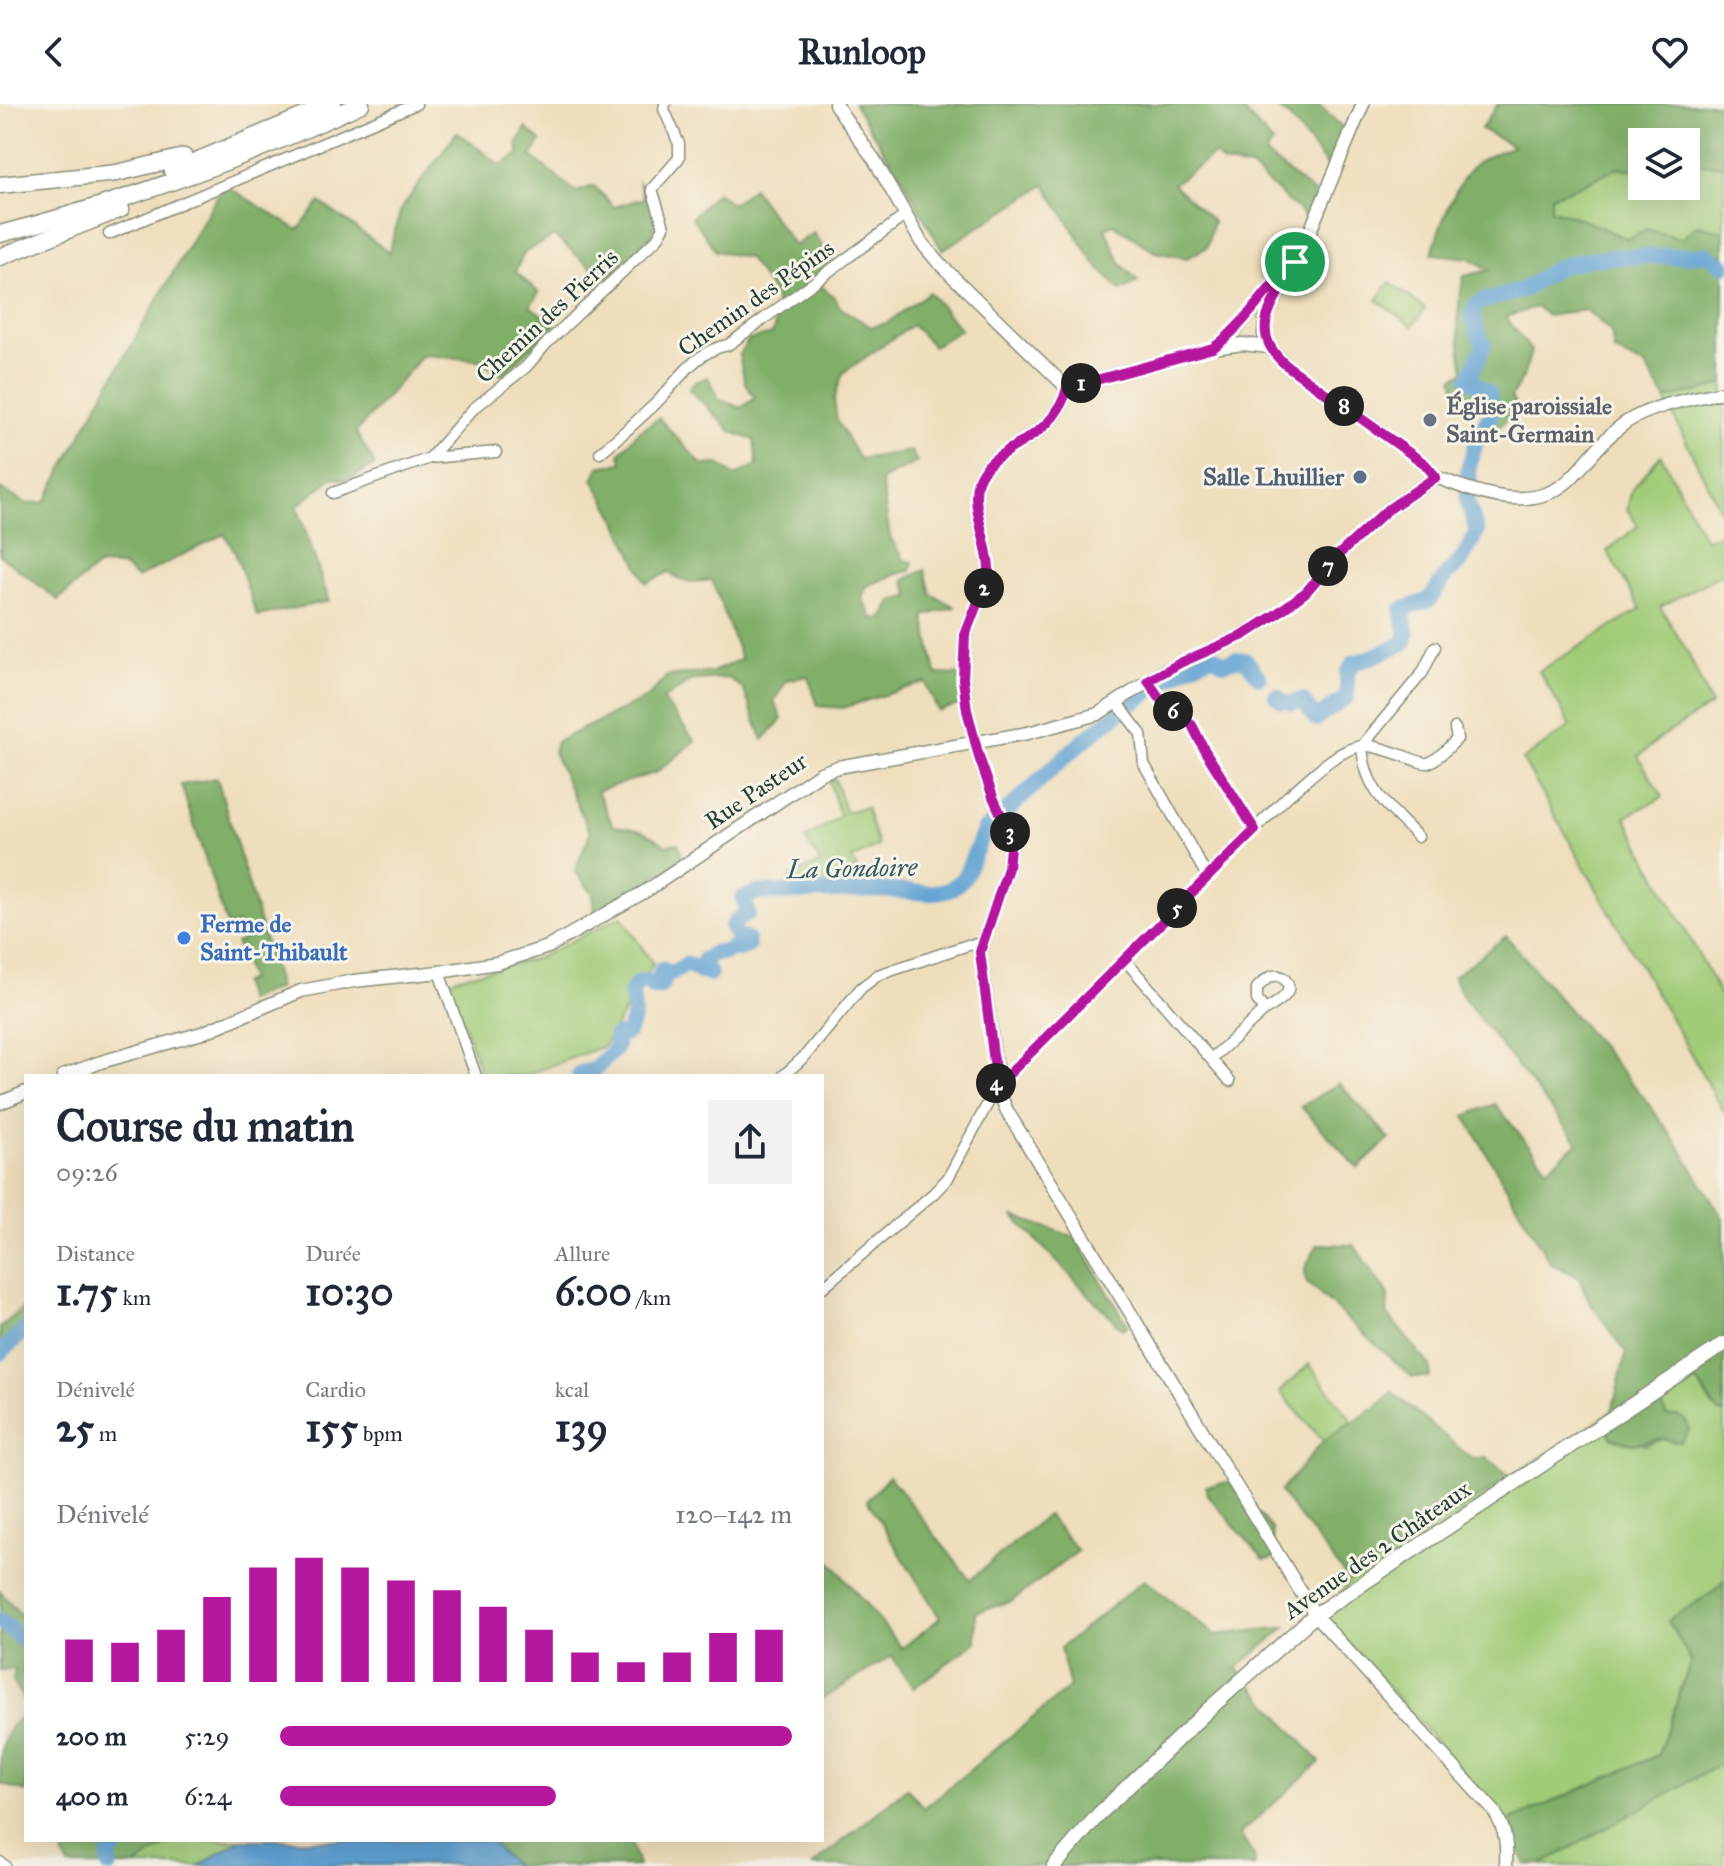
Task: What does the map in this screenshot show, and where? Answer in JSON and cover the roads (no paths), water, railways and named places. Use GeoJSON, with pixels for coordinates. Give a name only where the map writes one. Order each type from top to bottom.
{"type":"FeatureCollection","features":[{"type":"Feature","properties":{"kind":"highway"},"geometry":{"type":"LineString","coordinates":[[0,234],[113,202],[203,165],[333,104]]}},
{"type":"Feature","properties":{"kind":"highway"},"geometry":{"type":"LineString","coordinates":[[0,223],[203,165],[310,129],[361,104]]}},
{"type":"Feature","properties":{"kind":"highway"},"geometry":{"type":"LineString","coordinates":[[0,185],[104,175],[184,157],[203,165]]}},
{"type":"Feature","properties":{"kind":"highway"},"geometry":{"type":"LineString","coordinates":[[0,257],[187,185],[203,165]]}},
{"type":"Feature","properties":{"kind":"main road","name":"Avenue des 2 Châteaux"},"geometry":{"type":"LineString","coordinates":[[1054,1866],[1110,1804],[1208,1710],[1315,1615],[1724,1344]]}},
{"type":"Feature","properties":{"kind":"street"},"geometry":{"type":"LineString","coordinates":[[109,234],[416,104]]}},
{"type":"Feature","properties":{"kind":"street","name":"Chemin des Pierris"},"geometry":{"type":"LineString","coordinates":[[333,493],[430,458],[473,409],[526,367],[547,343],[657,239],[664,227],[652,189],[679,158],[679,144],[664,109],[665,104]]}},
{"type":"Feature","properties":{"kind":"street"},"geometry":{"type":"LineString","coordinates":[[835,104],[875,161],[921,242],[1067,388]]}},
{"type":"Feature","properties":{"kind":"street"},"geometry":{"type":"LineString","coordinates":[[1363,104],[1324,203],[1265,319],[1264,334],[1269,347],[1286,365],[1425,464],[1436,477],[1512,499],[1541,496],[1568,481],[1603,440],[1629,420],[1664,405],[1724,392]]}},
{"type":"Feature","properties":{"kind":"street","name":"Chemin des Pépins"},"geometry":{"type":"LineString","coordinates":[[600,453],[655,404],[704,354],[728,345],[906,215]]}},
{"type":"Feature","properties":{"kind":"street"},"geometry":{"type":"LineString","coordinates":[[1213,348],[1233,333],[1295,262]]}},
{"type":"Feature","properties":{"kind":"street"},"geometry":{"type":"LineString","coordinates":[[1067,388],[1213,348],[1243,344],[1269,347]]}},
{"type":"Feature","properties":{"kind":"street"},"geometry":{"type":"LineString","coordinates":[[1067,388],[1058,411],[1046,425],[1002,455],[978,480],[976,497],[989,568],[971,615],[963,653],[967,710],[975,743],[1011,837],[1011,857],[980,952],[997,1086],[1007,1111],[1315,1615],[1494,1811],[1507,1841],[1506,1866]]}},
{"type":"Feature","properties":{"kind":"street"},"geometry":{"type":"LineString","coordinates":[[430,458],[496,452]]}},
{"type":"Feature","properties":{"kind":"street","name":"Rue Pasteur"},"geometry":{"type":"LineString","coordinates":[[68,1074],[202,1033],[301,991],[354,981],[497,963],[548,947],[646,891],[821,773],[838,767],[975,743],[1121,708],[1180,663],[1244,635],[1275,615],[1306,592],[1336,557],[1386,511],[1436,477]]}},
{"type":"Feature","properties":{"kind":"street"},"geometry":{"type":"LineString","coordinates":[[824,1286],[948,1178],[997,1086],[1288,796],[1325,765],[1362,746],[1423,672],[1435,647]]}},
{"type":"Feature","properties":{"kind":"street"},"geometry":{"type":"LineString","coordinates":[[1151,686],[1165,706],[1192,725],[1255,830]]}},
{"type":"Feature","properties":{"kind":"street"},"geometry":{"type":"LineString","coordinates":[[1121,708],[1141,734],[1144,764],[1208,878]]}},
{"type":"Feature","properties":{"kind":"street"},"geometry":{"type":"LineString","coordinates":[[1362,746],[1403,754],[1422,763],[1429,762],[1457,739],[1455,728]]}},
{"type":"Feature","properties":{"kind":"street"},"geometry":{"type":"LineString","coordinates":[[1362,746],[1364,768],[1372,787],[1418,837]]}},
{"type":"Feature","properties":{"kind":"street"},"geometry":{"type":"LineString","coordinates":[[785,1074],[805,1056],[861,988],[878,975],[968,945],[982,944]]}},
{"type":"Feature","properties":{"kind":"street"},"geometry":{"type":"LineString","coordinates":[[1125,960],[1230,1081]]}},
{"type":"Feature","properties":{"kind":"street"},"geometry":{"type":"LineString","coordinates":[[439,972],[475,1074]]}},
{"type":"Feature","properties":{"kind":"street"},"geometry":{"type":"LineString","coordinates":[[1211,1059],[1265,1010]]}},
{"type":"Feature","properties":{"kind":"street"},"geometry":{"type":"LineString","coordinates":[[0,1103],[24,1093]]}},
{"type":"Feature","properties":{"kind":"street"},"geometry":{"type":"LineString","coordinates":[[0,1862],[5,1866]]}},
{"type":"Feature","properties":{"kind":"water"},"geometry":{"type":"Polygon","coordinates":[[[238,1842],[491,1842],[513,1864],[199,1866],[238,1842]]]}},
{"type":"Feature","properties":{"kind":"waterway","name":"La Gondoire"},"geometry":{"type":"LineString","coordinates":[[1452,570],[1463,558],[1477,532],[1467,500],[1468,470],[1478,435],[1491,415],[1489,393],[1469,379],[1484,345],[1473,317],[1476,305],[1522,290],[1559,267],[1595,259],[1707,254],[1724,266]]}},
{"type":"Feature","properties":{"kind":"waterway","name":"La Gondoire"},"geometry":{"type":"LineString","coordinates":[[1292,703],[1302,700],[1316,719],[1347,697],[1347,673],[1353,663],[1404,643],[1407,635],[1402,610],[1429,600],[1448,573]]}},
{"type":"Feature","properties":{"kind":"waterway","name":"La Gondoire"},"geometry":{"type":"LineString","coordinates":[[1213,656],[1224,663],[1235,659],[1246,660],[1259,677]]}},
{"type":"Feature","properties":{"kind":"waterway","name":"La Gondoire"},"geometry":{"type":"LineString","coordinates":[[581,1074],[593,1071],[616,1048],[616,1036],[627,1033],[634,1013],[631,992],[638,983],[647,981],[653,988],[659,988],[663,983],[662,969],[671,974],[687,964],[710,974],[703,964],[704,959],[716,952],[724,953],[731,948],[737,950],[748,946],[747,940],[737,936],[732,927],[748,913],[743,898],[757,893],[877,890],[931,893],[949,890],[964,878],[985,829],[1061,760],[1157,686],[1207,658]]}},
{"type":"Feature","properties":{"kind":"waterway","name":"La Gondoire"},"geometry":{"type":"LineString","coordinates":[[1276,696],[1282,701]]}},
{"type":"Feature","properties":{"kind":"waterway","name":"La Gondoire"},"geometry":{"type":"LineString","coordinates":[[0,1353],[24,1331]]}},
{"type":"Feature","properties":{"kind":"waterway"},"geometry":{"type":"LineString","coordinates":[[0,1621],[24,1640]]}},
{"type":"Feature","properties":{"kind":"waterway"},"geometry":{"type":"LineString","coordinates":[[109,1866],[109,1855],[119,1842]]}},
{"type":"Feature","properties":{"kind":"place","name":"Église paroissiale Saint-Germain"},"geometry":{"type":"Point","coordinates":[1430,420]}},
{"type":"Feature","properties":{"kind":"place","name":"Salle Lhuillier"},"geometry":{"type":"Point","coordinates":[1360,477]}},
{"type":"Feature","properties":{"kind":"place","name":"Ferme de Saint-Thibault"},"geometry":{"type":"Point","coordinates":[184,938]}}]}
